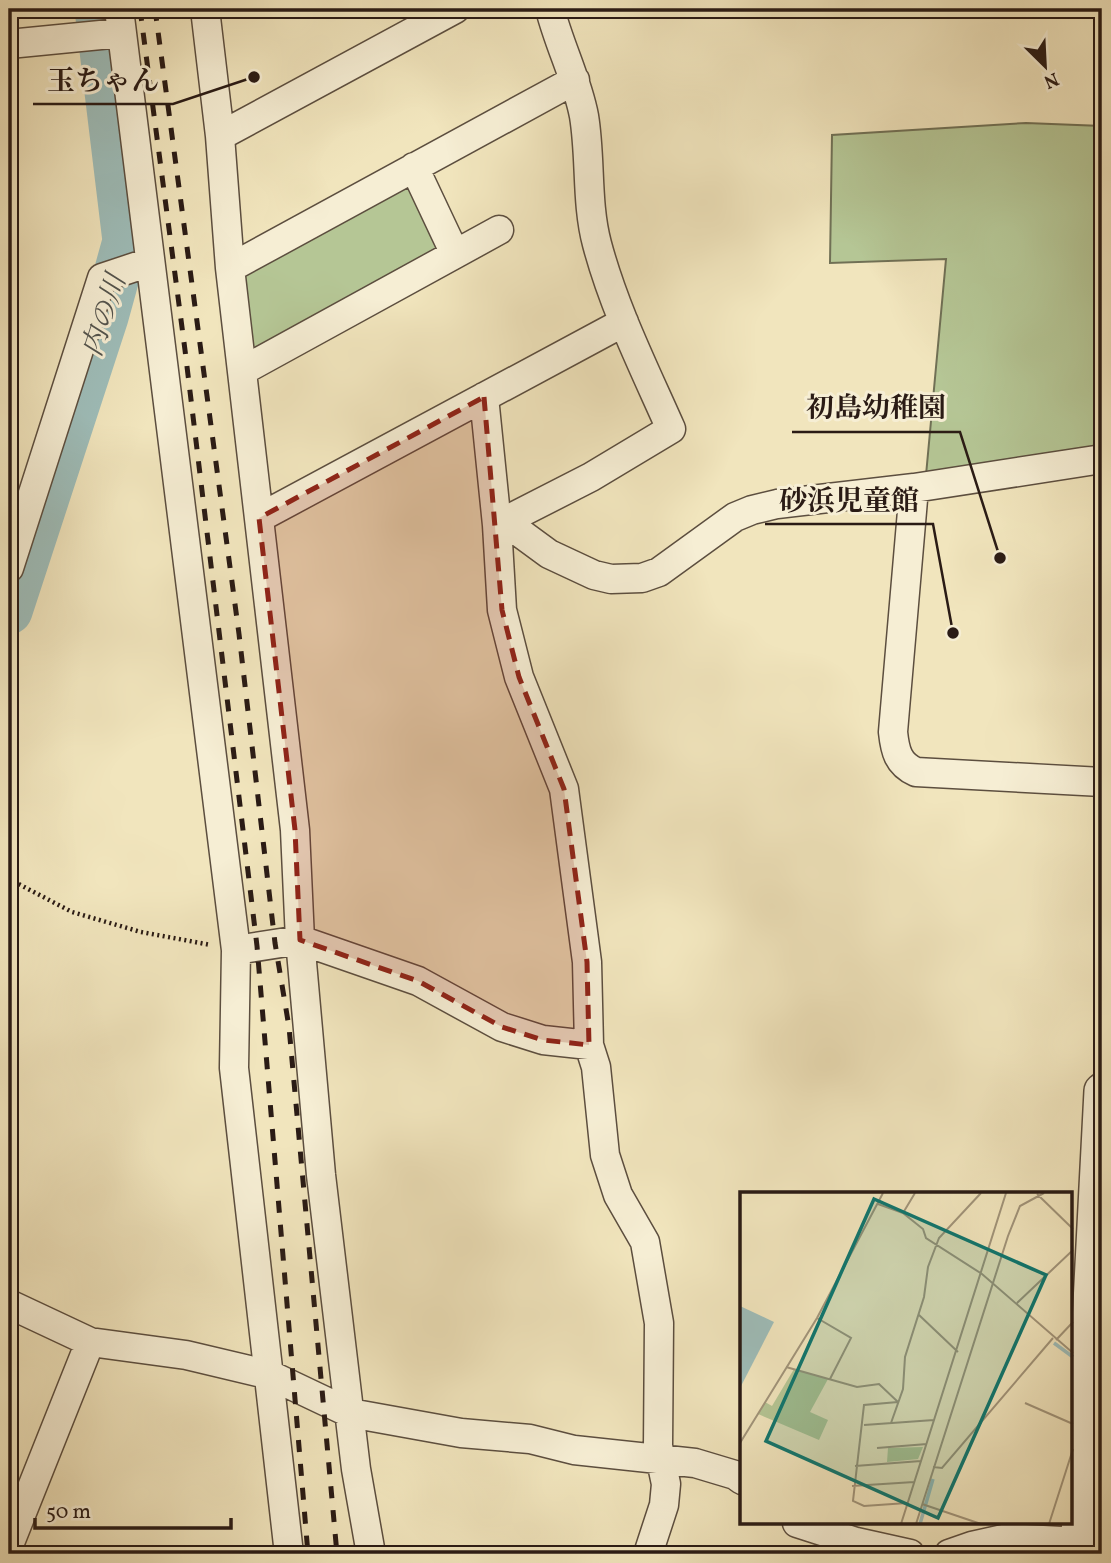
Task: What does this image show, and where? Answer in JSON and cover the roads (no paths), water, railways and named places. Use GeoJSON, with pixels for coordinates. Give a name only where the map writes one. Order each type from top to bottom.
{"type":"FeatureCollection","features":[{"type":"Feature","properties":{"kind":"street"},"geometry":{"type":"LineString","coordinates":[[205,9],[220,136],[230,268],[295,830],[300,940],[321,1175],[356,1469],[371,1554]]}},
{"type":"Feature","properties":{"kind":"street"},"geometry":{"type":"LineString","coordinates":[[220,136],[455,9]]}},
{"type":"Feature","properties":{"kind":"street"},"geometry":{"type":"LineString","coordinates":[[497,525],[611,465],[671,429],[624,322],[596,240],[586,131],[575,80],[551,9]]}},
{"type":"Feature","properties":{"kind":"street"},"geometry":{"type":"LineString","coordinates":[[9,44],[120,21],[236,950],[234,1068],[289,1554]]}},
{"type":"Feature","properties":{"kind":"street"},"geometry":{"type":"LineString","coordinates":[[230,268],[575,80]]}},
{"type":"Feature","properties":{"kind":"street"},"geometry":{"type":"LineString","coordinates":[[414,167],[455,254]]}},
{"type":"Feature","properties":{"kind":"street"},"geometry":{"type":"LineString","coordinates":[[242,371],[499,230]]}},
{"type":"Feature","properties":{"kind":"street"},"geometry":{"type":"LineString","coordinates":[[9,568],[102,278],[150,262]]}},
{"type":"Feature","properties":{"kind":"street"},"geometry":{"type":"LineString","coordinates":[[258,518],[624,322]]}},
{"type":"Feature","properties":{"kind":"street"},"geometry":{"type":"LineString","coordinates":[[485,397],[502,610],[519,677],[564,789],[587,962],[589,1045],[596,1067],[606,1155],[618,1195],[645,1241],[659,1323],[657,1413],[660,1458],[666,1484],[664,1505],[648,1554]]}},
{"type":"Feature","properties":{"kind":"street"},"geometry":{"type":"LineString","coordinates":[[497,525],[519,532],[549,554],[594,575],[611,579],[633,579],[659,572],[735,517],[752,510],[778,504],[914,488],[1102,459]]}},
{"type":"Feature","properties":{"kind":"street"},"geometry":{"type":"LineString","coordinates":[[914,488],[892,732],[899,760],[906,768],[916,772],[1102,782]]}},
{"type":"Feature","properties":{"kind":"street"},"geometry":{"type":"LineString","coordinates":[[236,950],[300,940],[418,981],[502,1027],[542,1040],[589,1045]]}},
{"type":"Feature","properties":{"kind":"street"},"geometry":{"type":"LineString","coordinates":[[949,1554],[1008,1538],[1079,1548],[1102,1091]]}},
{"type":"Feature","properties":{"kind":"street"},"geometry":{"type":"LineString","coordinates":[[9,1304],[90,1342],[186,1355],[270,1375],[351,1413],[461,1433],[530,1439],[574,1450],[660,1458],[718,1469],[740,1479]]}},
{"type":"Feature","properties":{"kind":"street"},"geometry":{"type":"LineString","coordinates":[[9,1545],[90,1342]]}},
{"type":"Feature","properties":{"kind":"street"},"geometry":{"type":"LineString","coordinates":[[800,1524],[856,1542],[910,1554]]}},
{"type":"Feature","properties":{"kind":"waterway","name":"内の川"},"geometry":{"type":"LineString","coordinates":[[9,611],[105,317],[126,241],[98,9]]}},
{"type":"Feature","properties":{"kind":"railway"},"geometry":{"type":"LineString","coordinates":[[140,9],[185,350],[257,946],[308,1554]]}},
{"type":"Feature","properties":{"kind":"railway"},"geometry":{"type":"LineString","coordinates":[[155,9],[239,634],[275,943],[289,1027],[337,1554]]}},
{"type":"Feature","properties":{"kind":"place","name":"玉ちゃん"},"geometry":{"type":"Point","coordinates":[254,77]}},
{"type":"Feature","properties":{"kind":"place","name":"初島幼稚園"},"geometry":{"type":"Point","coordinates":[1000,558]}},
{"type":"Feature","properties":{"kind":"place","name":"砂浜児童館"},"geometry":{"type":"Point","coordinates":[953,633]}}]}
